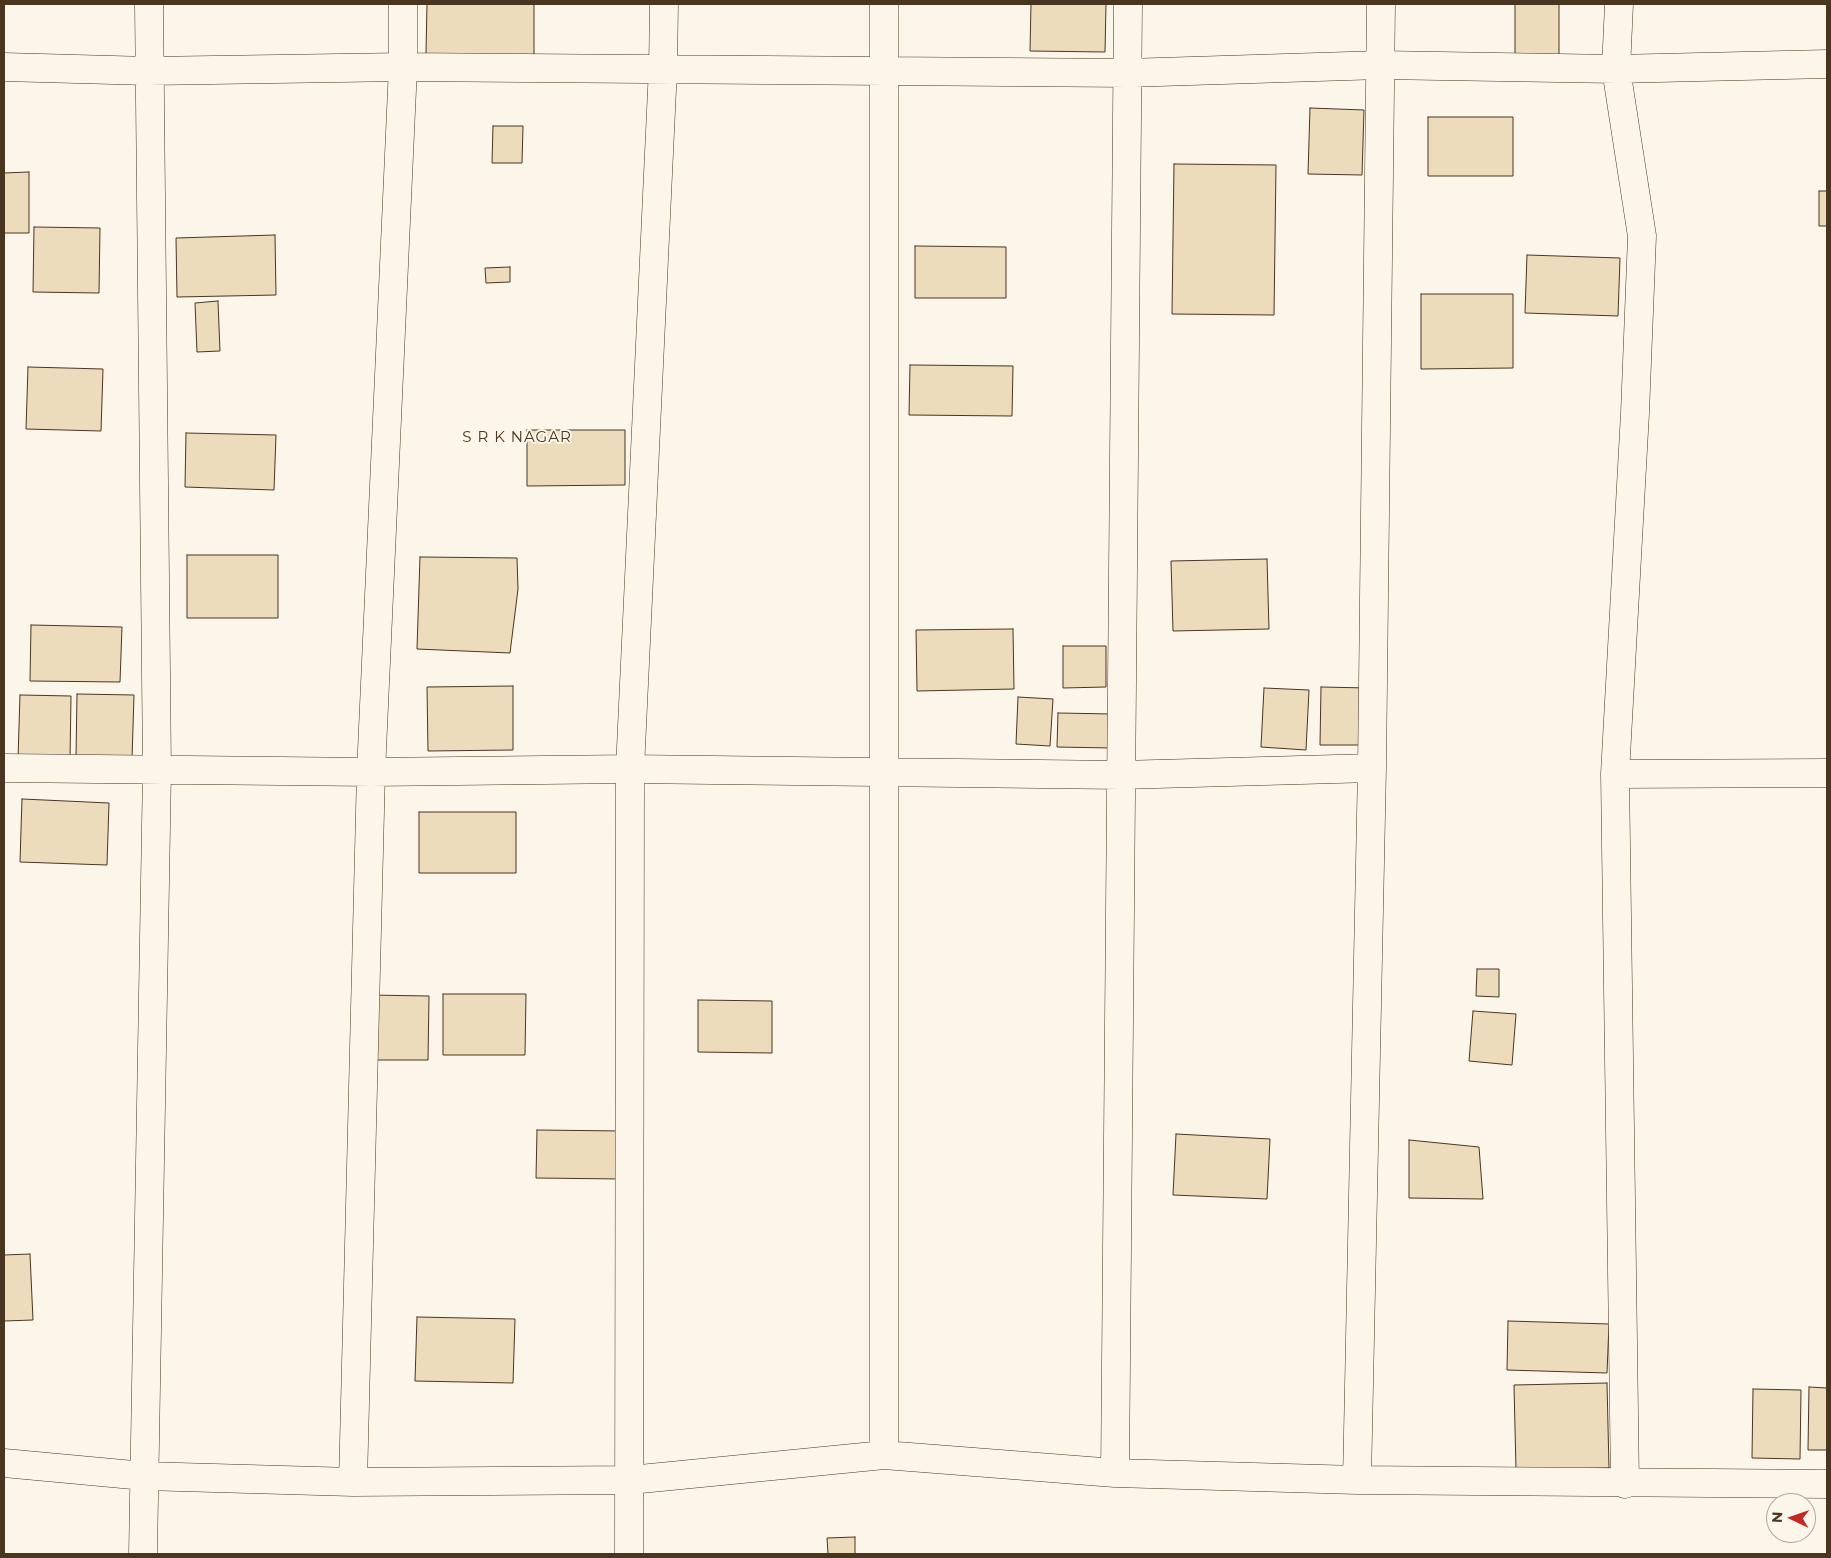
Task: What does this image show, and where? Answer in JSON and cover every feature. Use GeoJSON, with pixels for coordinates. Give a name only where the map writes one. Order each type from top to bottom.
{"type":"FeatureCollection","features":[{"type":"Feature","properties":{"kind":"street"},"geometry":{"type":"LineString","coordinates":[[143,1554],[157,770],[149,4]]}},
{"type":"Feature","properties":{"kind":"street"},"geometry":{"type":"LineString","coordinates":[[353,1482],[371,772],[403,67],[403,4]]}},
{"type":"Feature","properties":{"kind":"street"},"geometry":{"type":"LineString","coordinates":[[629,1554],[630,769],[663,68],[664,4]]}},
{"type":"Feature","properties":{"kind":"street"},"geometry":{"type":"LineString","coordinates":[[884,4],[884,1455]]}},
{"type":"Feature","properties":{"kind":"street"},"geometry":{"type":"LineString","coordinates":[[1115,1473],[1128,4]]}},
{"type":"Feature","properties":{"kind":"street"},"geometry":{"type":"LineString","coordinates":[[1357,1480],[1372,768],[1381,4]]}},
{"type":"Feature","properties":{"kind":"street"},"geometry":{"type":"LineString","coordinates":[[1619,4],[1616,69],[1642,236],[1635,413],[1615,774],[1625,1484]]}},
{"type":"Feature","properties":{"kind":"street"},"geometry":{"type":"LineString","coordinates":[[4,67],[149,71],[403,67],[1127,73],[1380,65],[1616,69],[1827,64]]}},
{"type":"Feature","properties":{"kind":"street"},"geometry":{"type":"LineString","coordinates":[[4,768],[371,772],[630,769],[1121,775],[1372,768]]}},
{"type":"Feature","properties":{"kind":"street"},"geometry":{"type":"LineString","coordinates":[[1615,774],[1827,773]]}},
{"type":"Feature","properties":{"kind":"street"},"geometry":{"type":"LineString","coordinates":[[4,1463],[144,1476],[353,1482],[630,1480],[884,1455],[1115,1473],[1357,1480],[1625,1484],[1827,1484]]}},
{"type":"Feature","properties":{"kind":"building"},"geometry":{"type":"Polygon","coordinates":[[[427,4],[534,4],[534,55],[426,54],[427,4]]]}},
{"type":"Feature","properties":{"kind":"building"},"geometry":{"type":"Polygon","coordinates":[[[1031,4],[1106,4],[1105,52],[1030,51],[1031,4]]]}},
{"type":"Feature","properties":{"kind":"building"},"geometry":{"type":"Polygon","coordinates":[[[1515,4],[1559,4],[1559,55],[1515,55],[1515,4]]]}},
{"type":"Feature","properties":{"kind":"building"},"geometry":{"type":"Polygon","coordinates":[[[1310,108],[1364,110],[1362,175],[1308,174],[1310,108]]]}},
{"type":"Feature","properties":{"kind":"building"},"geometry":{"type":"Polygon","coordinates":[[[1428,117],[1513,117],[1513,176],[1428,176],[1428,117]]]}},
{"type":"Feature","properties":{"kind":"building"},"geometry":{"type":"Polygon","coordinates":[[[493,126],[523,126],[522,163],[492,163],[493,126]]]}},
{"type":"Feature","properties":{"kind":"building"},"geometry":{"type":"Polygon","coordinates":[[[1174,164],[1276,165],[1274,315],[1172,314],[1174,164]]]}},
{"type":"Feature","properties":{"kind":"building"},"geometry":{"type":"Polygon","coordinates":[[[29,172],[29,233],[4,233],[4,173],[29,172]]]}},
{"type":"Feature","properties":{"kind":"building"},"geometry":{"type":"Polygon","coordinates":[[[1819,191],[1827,191],[1827,226],[1819,226],[1819,191]]]}},
{"type":"Feature","properties":{"kind":"building"},"geometry":{"type":"Polygon","coordinates":[[[34,227],[100,228],[99,293],[33,292],[34,227]]]}},
{"type":"Feature","properties":{"kind":"building"},"geometry":{"type":"Polygon","coordinates":[[[275,235],[276,295],[177,297],[176,238],[275,235]]]}},
{"type":"Feature","properties":{"kind":"building"},"geometry":{"type":"Polygon","coordinates":[[[915,246],[1006,247],[1006,298],[915,298],[915,246]]]}},
{"type":"Feature","properties":{"kind":"building"},"geometry":{"type":"Polygon","coordinates":[[[1527,255],[1620,258],[1618,316],[1525,313],[1527,255]]]}},
{"type":"Feature","properties":{"kind":"building"},"geometry":{"type":"Polygon","coordinates":[[[510,267],[510,282],[486,283],[485,268],[510,267]]]}},
{"type":"Feature","properties":{"kind":"building"},"geometry":{"type":"Polygon","coordinates":[[[1421,294],[1513,294],[1513,368],[1421,369],[1421,294]]]}},
{"type":"Feature","properties":{"kind":"building"},"geometry":{"type":"Polygon","coordinates":[[[218,301],[220,351],[197,352],[195,303],[218,301]]]}},
{"type":"Feature","properties":{"kind":"building"},"geometry":{"type":"Polygon","coordinates":[[[910,365],[1013,366],[1012,416],[909,415],[910,365]]]}},
{"type":"Feature","properties":{"kind":"building"},"geometry":{"type":"Polygon","coordinates":[[[28,367],[103,369],[101,431],[26,429],[28,367]]]}},
{"type":"Feature","properties":{"kind":"building"},"geometry":{"type":"Polygon","coordinates":[[[527,430],[625,430],[625,485],[527,486],[527,430]]]}},
{"type":"Feature","properties":{"kind":"building"},"geometry":{"type":"Polygon","coordinates":[[[186,433],[276,435],[274,490],[185,487],[186,433]]]}},
{"type":"Feature","properties":{"kind":"building"},"geometry":{"type":"Polygon","coordinates":[[[187,555],[278,555],[278,618],[187,618],[187,555]]]}},
{"type":"Feature","properties":{"kind":"building"},"geometry":{"type":"Polygon","coordinates":[[[420,557],[517,558],[518,589],[510,653],[417,649],[420,557]]]}},
{"type":"Feature","properties":{"kind":"building"},"geometry":{"type":"Polygon","coordinates":[[[1267,559],[1269,629],[1173,631],[1171,561],[1267,559]]]}},
{"type":"Feature","properties":{"kind":"building"},"geometry":{"type":"Polygon","coordinates":[[[31,625],[122,627],[120,682],[30,681],[31,625]]]}},
{"type":"Feature","properties":{"kind":"building"},"geometry":{"type":"Polygon","coordinates":[[[1013,629],[1014,689],[917,691],[916,630],[1013,629]]]}},
{"type":"Feature","properties":{"kind":"building"},"geometry":{"type":"Polygon","coordinates":[[[1063,646],[1106,646],[1106,687],[1063,688],[1063,646]]]}},
{"type":"Feature","properties":{"kind":"building"},"geometry":{"type":"Polygon","coordinates":[[[513,686],[513,750],[428,751],[427,687],[513,686]]]}},
{"type":"Feature","properties":{"kind":"building"},"geometry":{"type":"Polygon","coordinates":[[[1321,687],[1368,688],[1368,745],[1320,745],[1321,687]]]}},
{"type":"Feature","properties":{"kind":"building"},"geometry":{"type":"Polygon","coordinates":[[[1264,688],[1309,690],[1306,750],[1261,747],[1264,688]]]}},
{"type":"Feature","properties":{"kind":"building"},"geometry":{"type":"Polygon","coordinates":[[[77,694],[134,695],[132,759],[76,758],[77,694]]]}},
{"type":"Feature","properties":{"kind":"building"},"geometry":{"type":"Polygon","coordinates":[[[20,695],[71,696],[70,760],[18,759],[20,695]]]}},
{"type":"Feature","properties":{"kind":"building"},"geometry":{"type":"Polygon","coordinates":[[[1018,697],[1053,699],[1050,746],[1016,744],[1018,697]]]}},
{"type":"Feature","properties":{"kind":"building"},"geometry":{"type":"Polygon","coordinates":[[[1058,713],[1112,714],[1111,748],[1057,747],[1058,713]]]}},
{"type":"Feature","properties":{"kind":"building"},"geometry":{"type":"Polygon","coordinates":[[[22,799],[109,803],[107,865],[20,862],[22,799]]]}},
{"type":"Feature","properties":{"kind":"building"},"geometry":{"type":"Polygon","coordinates":[[[419,812],[516,812],[516,873],[419,873],[419,812]]]}},
{"type":"Feature","properties":{"kind":"building"},"geometry":{"type":"Polygon","coordinates":[[[1477,969],[1499,969],[1499,997],[1476,996],[1477,969]]]}},
{"type":"Feature","properties":{"kind":"building"},"geometry":{"type":"Polygon","coordinates":[[[443,994],[526,994],[525,1055],[443,1055],[443,994]]]}},
{"type":"Feature","properties":{"kind":"building"},"geometry":{"type":"Polygon","coordinates":[[[367,995],[429,996],[428,1060],[367,1060],[367,995]]]}},
{"type":"Feature","properties":{"kind":"building"},"geometry":{"type":"Polygon","coordinates":[[[698,1000],[772,1001],[772,1053],[698,1052],[698,1000]]]}},
{"type":"Feature","properties":{"kind":"building"},"geometry":{"type":"Polygon","coordinates":[[[1473,1011],[1516,1014],[1512,1065],[1469,1061],[1473,1011]]]}},
{"type":"Feature","properties":{"kind":"building"},"geometry":{"type":"Polygon","coordinates":[[[537,1130],[622,1131],[622,1179],[536,1178],[537,1130]]]}},
{"type":"Feature","properties":{"kind":"building"},"geometry":{"type":"Polygon","coordinates":[[[1176,1134],[1270,1139],[1267,1199],[1173,1195],[1176,1134]]]}},
{"type":"Feature","properties":{"kind":"building"},"geometry":{"type":"Polygon","coordinates":[[[1409,1140],[1479,1147],[1483,1199],[1409,1198],[1409,1140]]]}},
{"type":"Feature","properties":{"kind":"building"},"geometry":{"type":"Polygon","coordinates":[[[30,1254],[33,1320],[4,1321],[4,1255],[30,1254]]]}},
{"type":"Feature","properties":{"kind":"building"},"geometry":{"type":"Polygon","coordinates":[[[417,1317],[515,1319],[513,1383],[415,1381],[417,1317]]]}},
{"type":"Feature","properties":{"kind":"building"},"geometry":{"type":"Polygon","coordinates":[[[1508,1321],[1609,1324],[1607,1373],[1507,1370],[1508,1321]]]}},
{"type":"Feature","properties":{"kind":"building"},"geometry":{"type":"Polygon","coordinates":[[[1607,1383],[1609,1468],[1516,1470],[1514,1385],[1607,1383]]]}},
{"type":"Feature","properties":{"kind":"building"},"geometry":{"type":"Polygon","coordinates":[[[1809,1387],[1827,1388],[1827,1450],[1808,1450],[1809,1387]]]}},
{"type":"Feature","properties":{"kind":"building"},"geometry":{"type":"Polygon","coordinates":[[[1753,1389],[1801,1390],[1800,1459],[1752,1458],[1753,1389]]]}},
{"type":"Feature","properties":{"kind":"building"},"geometry":{"type":"Polygon","coordinates":[[[855,1537],[855,1554],[828,1554],[827,1538],[855,1537]]]}},
{"type":"Feature","properties":{"kind":"district","name":"S R K NAGAR"},"geometry":{"type":"Point","coordinates":[517,438]}}]}
